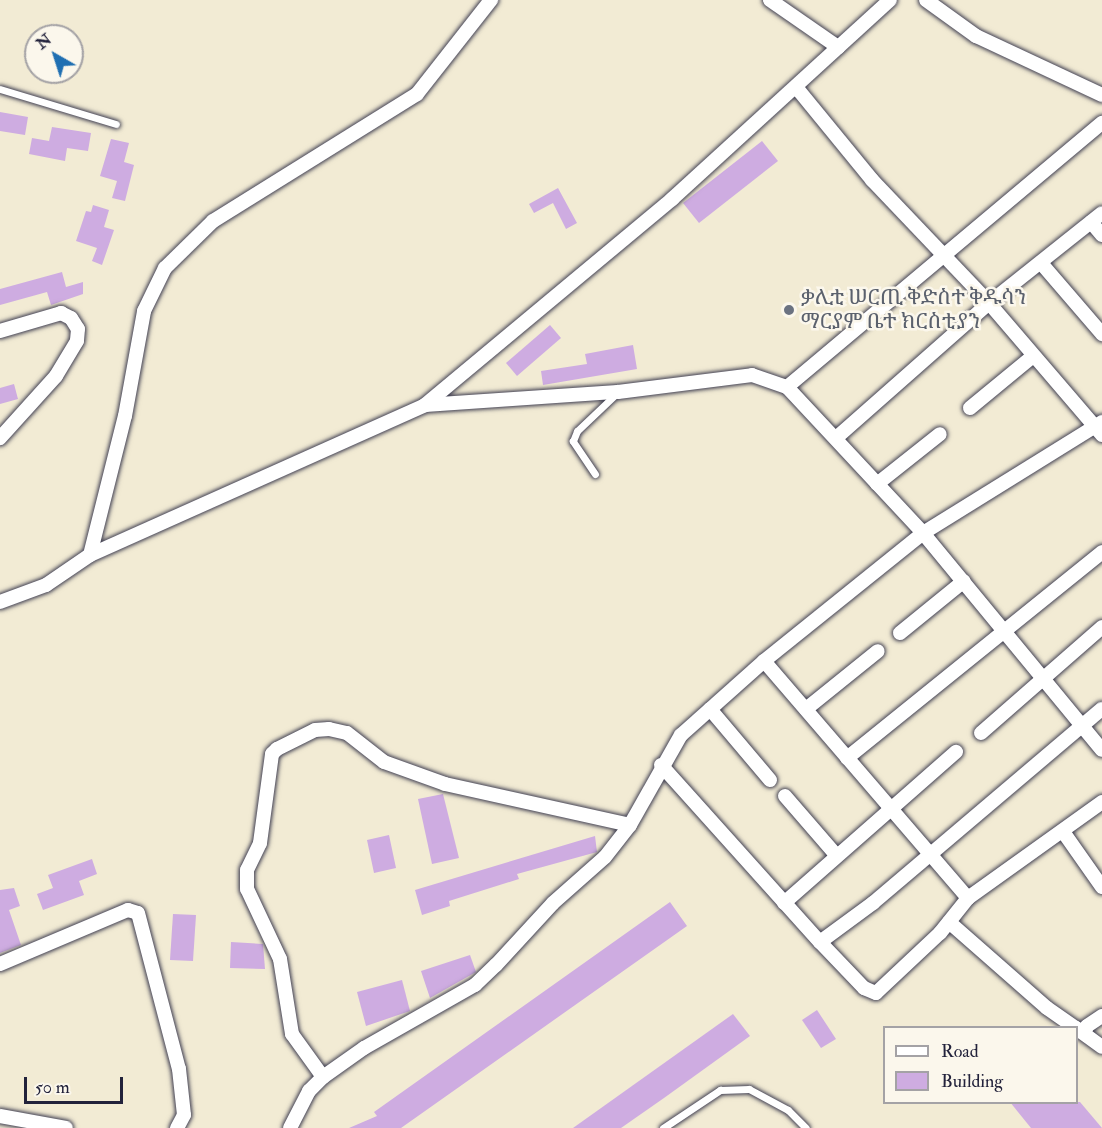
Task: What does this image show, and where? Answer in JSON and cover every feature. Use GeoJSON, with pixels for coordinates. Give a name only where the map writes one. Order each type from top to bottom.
{"type":"FeatureCollection","features":[{"type":"Feature","properties":{"kind":"street"},"geometry":{"type":"LineString","coordinates":[[90,555],[125,417],[144,311],[165,268],[213,221],[417,94],[491,0]]}},
{"type":"Feature","properties":{"kind":"street"},"geometry":{"type":"LineString","coordinates":[[770,0],[838,47]]}},
{"type":"Feature","properties":{"kind":"street"},"geometry":{"type":"LineString","coordinates":[[0,602],[46,585],[90,555],[425,405],[663,207],[890,0]]}},
{"type":"Feature","properties":{"kind":"street"},"geometry":{"type":"LineString","coordinates":[[926,0],[976,36],[1102,95]]}},
{"type":"Feature","properties":{"kind":"street"},"geometry":{"type":"LineString","coordinates":[[290,1128],[309,1091],[323,1077],[364,1048],[475,985],[553,903],[605,857],[630,825],[661,765],[681,735],[764,661],[923,533],[1100,428],[1033,356],[988,303],[872,180],[796,87]]}},
{"type":"Feature","properties":{"kind":"street"},"geometry":{"type":"LineString","coordinates":[[787,387],[1102,123]]}},
{"type":"Feature","properties":{"kind":"street"},"geometry":{"type":"LineString","coordinates":[[836,438],[988,303],[1102,213]]}},
{"type":"Feature","properties":{"kind":"street"},"geometry":{"type":"LineString","coordinates":[[1091,222],[1102,235]]}},
{"type":"Feature","properties":{"kind":"street"},"geometry":{"type":"LineString","coordinates":[[1041,263],[1102,334]]}},
{"type":"Feature","properties":{"kind":"street"},"geometry":{"type":"LineString","coordinates":[[0,331],[61,313],[71,318],[78,329],[77,341],[56,376],[0,438]]}},
{"type":"Feature","properties":{"kind":"street"},"geometry":{"type":"LineString","coordinates":[[970,408],[1033,356]]}},
{"type":"Feature","properties":{"kind":"street"},"geometry":{"type":"LineString","coordinates":[[425,405],[618,392],[752,375],[787,387],[923,533],[1102,750]]}},
{"type":"Feature","properties":{"kind":"street"},"geometry":{"type":"LineString","coordinates":[[877,484],[940,434]]}},
{"type":"Feature","properties":{"kind":"street"},"geometry":{"type":"LineString","coordinates":[[848,758],[1102,552]]}},
{"type":"Feature","properties":{"kind":"street"},"geometry":{"type":"LineString","coordinates":[[900,633],[964,581]]}},
{"type":"Feature","properties":{"kind":"street"},"geometry":{"type":"LineString","coordinates":[[981,733],[1042,677],[1102,627]]}},
{"type":"Feature","properties":{"kind":"street"},"geometry":{"type":"LineString","coordinates":[[806,709],[878,651]]}},
{"type":"Feature","properties":{"kind":"street"},"geometry":{"type":"LineString","coordinates":[[764,661],[968,898]]}},
{"type":"Feature","properties":{"kind":"street"},"geometry":{"type":"LineString","coordinates":[[710,709],[770,780]]}},
{"type":"Feature","properties":{"kind":"street"},"geometry":{"type":"LineString","coordinates":[[820,942],[931,853],[1102,709]]}},
{"type":"Feature","properties":{"kind":"street"},"geometry":{"type":"LineString","coordinates":[[323,1077],[292,1034],[280,959],[248,889],[247,870],[260,843],[272,754],[277,749],[315,730],[328,729],[347,733],[384,762],[445,784],[630,825]]}},
{"type":"Feature","properties":{"kind":"street"},"geometry":{"type":"LineString","coordinates":[[784,903],[956,752]]}},
{"type":"Feature","properties":{"kind":"street"},"geometry":{"type":"LineString","coordinates":[[661,765],[820,942],[864,988],[876,993],[949,922],[968,898],[1064,833],[1102,802]]}},
{"type":"Feature","properties":{"kind":"street"},"geometry":{"type":"LineString","coordinates":[[785,796],[837,856]]}},
{"type":"Feature","properties":{"kind":"street"},"geometry":{"type":"LineString","coordinates":[[1064,833],[1102,887]]}},
{"type":"Feature","properties":{"kind":"street"},"geometry":{"type":"LineString","coordinates":[[0,964],[128,910],[138,913],[179,1069],[184,1115],[177,1128]]}},
{"type":"Feature","properties":{"kind":"street"},"geometry":{"type":"LineString","coordinates":[[949,922],[1047,1008],[1074,1026]]}},
{"type":"Feature","properties":{"kind":"street"},"geometry":{"type":"LineString","coordinates":[[1079,1029],[1102,1016]]}},
{"type":"Feature","properties":{"kind":"street"},"geometry":{"type":"LineString","coordinates":[[1079,1029],[1102,1047]]}},
{"type":"Feature","properties":{"kind":"street"},"geometry":{"type":"LineString","coordinates":[[0,1116],[66,1128]]}},
{"type":"Feature","properties":{"kind":"lane"},"geometry":{"type":"LineString","coordinates":[[0,88],[116,124]]}},
{"type":"Feature","properties":{"kind":"lane"},"geometry":{"type":"LineString","coordinates":[[596,474],[573,441],[577,431],[618,392]]}},
{"type":"Feature","properties":{"kind":"lane"},"geometry":{"type":"LineString","coordinates":[[663,1128],[720,1090],[749,1089],[788,1110],[806,1128]]}},
{"type":"Feature","properties":{"kind":"building"},"geometry":{"type":"Polygon","coordinates":[[[0,112],[28,117],[25,135],[0,131],[0,112]]]}},
{"type":"Feature","properties":{"kind":"building"},"geometry":{"type":"Polygon","coordinates":[[[52,127],[91,133],[88,151],[67,148],[65,161],[29,154],[32,138],[49,141],[52,127]]]}},
{"type":"Feature","properties":{"kind":"building"},"geometry":{"type":"Polygon","coordinates":[[[111,139],[129,143],[124,162],[134,165],[125,201],[112,198],[117,181],[100,176],[111,139]]]}},
{"type":"Feature","properties":{"kind":"building"},"geometry":{"type":"Polygon","coordinates":[[[762,141],[778,161],[699,223],[683,203],[762,141]]]}},
{"type":"Feature","properties":{"kind":"building"},"geometry":{"type":"Polygon","coordinates":[[[558,188],[577,223],[566,229],[553,203],[534,213],[529,204],[558,188]]]}},
{"type":"Feature","properties":{"kind":"building"},"geometry":{"type":"Polygon","coordinates":[[[93,205],[109,210],[104,227],[114,230],[102,265],[92,261],[97,248],[76,241],[86,211],[91,212],[93,205]]]}},
{"type":"Feature","properties":{"kind":"building"},"geometry":{"type":"Polygon","coordinates":[[[62,272],[66,287],[83,282],[83,294],[51,305],[47,292],[0,305],[0,289],[62,272]]]}},
{"type":"Feature","properties":{"kind":"building"},"geometry":{"type":"Polygon","coordinates":[[[550,325],[561,338],[517,376],[506,363],[550,325]]]}},
{"type":"Feature","properties":{"kind":"building"},"geometry":{"type":"Polygon","coordinates":[[[633,345],[637,369],[543,385],[541,371],[587,364],[585,354],[633,345]]]}},
{"type":"Feature","properties":{"kind":"building"},"geometry":{"type":"Polygon","coordinates":[[[14,384],[18,399],[0,404],[0,388],[14,384]]]}},
{"type":"Feature","properties":{"kind":"building"},"geometry":{"type":"Polygon","coordinates":[[[443,794],[459,858],[432,864],[418,799],[443,794]]]}},
{"type":"Feature","properties":{"kind":"building"},"geometry":{"type":"Polygon","coordinates":[[[389,835],[396,868],[374,873],[367,840],[389,835]]]}},
{"type":"Feature","properties":{"kind":"building"},"geometry":{"type":"Polygon","coordinates":[[[595,836],[597,852],[517,874],[519,879],[449,901],[450,906],[422,915],[415,890],[595,836]]]}},
{"type":"Feature","properties":{"kind":"building"},"geometry":{"type":"Polygon","coordinates":[[[92,859],[97,874],[79,881],[84,895],[43,910],[37,894],[53,888],[48,875],[92,859]]]}},
{"type":"Feature","properties":{"kind":"building"},"geometry":{"type":"Polygon","coordinates":[[[14,888],[20,906],[9,910],[21,945],[0,953],[0,890],[14,888]]]}},
{"type":"Feature","properties":{"kind":"building"},"geometry":{"type":"Polygon","coordinates":[[[670,902],[687,926],[401,1128],[349,1128],[377,1116],[374,1112],[670,902]]]}},
{"type":"Feature","properties":{"kind":"building"},"geometry":{"type":"Polygon","coordinates":[[[173,914],[196,915],[193,961],[170,960],[173,914]]]}},
{"type":"Feature","properties":{"kind":"building"},"geometry":{"type":"Polygon","coordinates":[[[231,942],[263,944],[265,969],[230,968],[231,942]]]}},
{"type":"Feature","properties":{"kind":"building"},"geometry":{"type":"Polygon","coordinates":[[[470,955],[476,972],[430,998],[421,971],[470,955]]]}},
{"type":"Feature","properties":{"kind":"building"},"geometry":{"type":"Polygon","coordinates":[[[402,980],[410,1011],[366,1026],[357,992],[402,980]]]}},
{"type":"Feature","properties":{"kind":"building"},"geometry":{"type":"Polygon","coordinates":[[[817,1010],[836,1039],[821,1048],[802,1020],[817,1010]]]}},
{"type":"Feature","properties":{"kind":"building"},"geometry":{"type":"Polygon","coordinates":[[[733,1014],[750,1036],[664,1098],[621,1128],[573,1128],[733,1014]]]}},
{"type":"Feature","properties":{"kind":"building"},"geometry":{"type":"Polygon","coordinates":[[[1080,1102],[1102,1128],[1031,1128],[1012,1104],[1078,1104],[1080,1102]]]}},
{"type":"Feature","properties":{"kind":"place","name":"ቃሊቲ ሠርጢ ቅድስተ ቅዱሳን ማርያም ቤተ ክርስቲያን"},"geometry":{"type":"Point","coordinates":[789,310]}}]}
